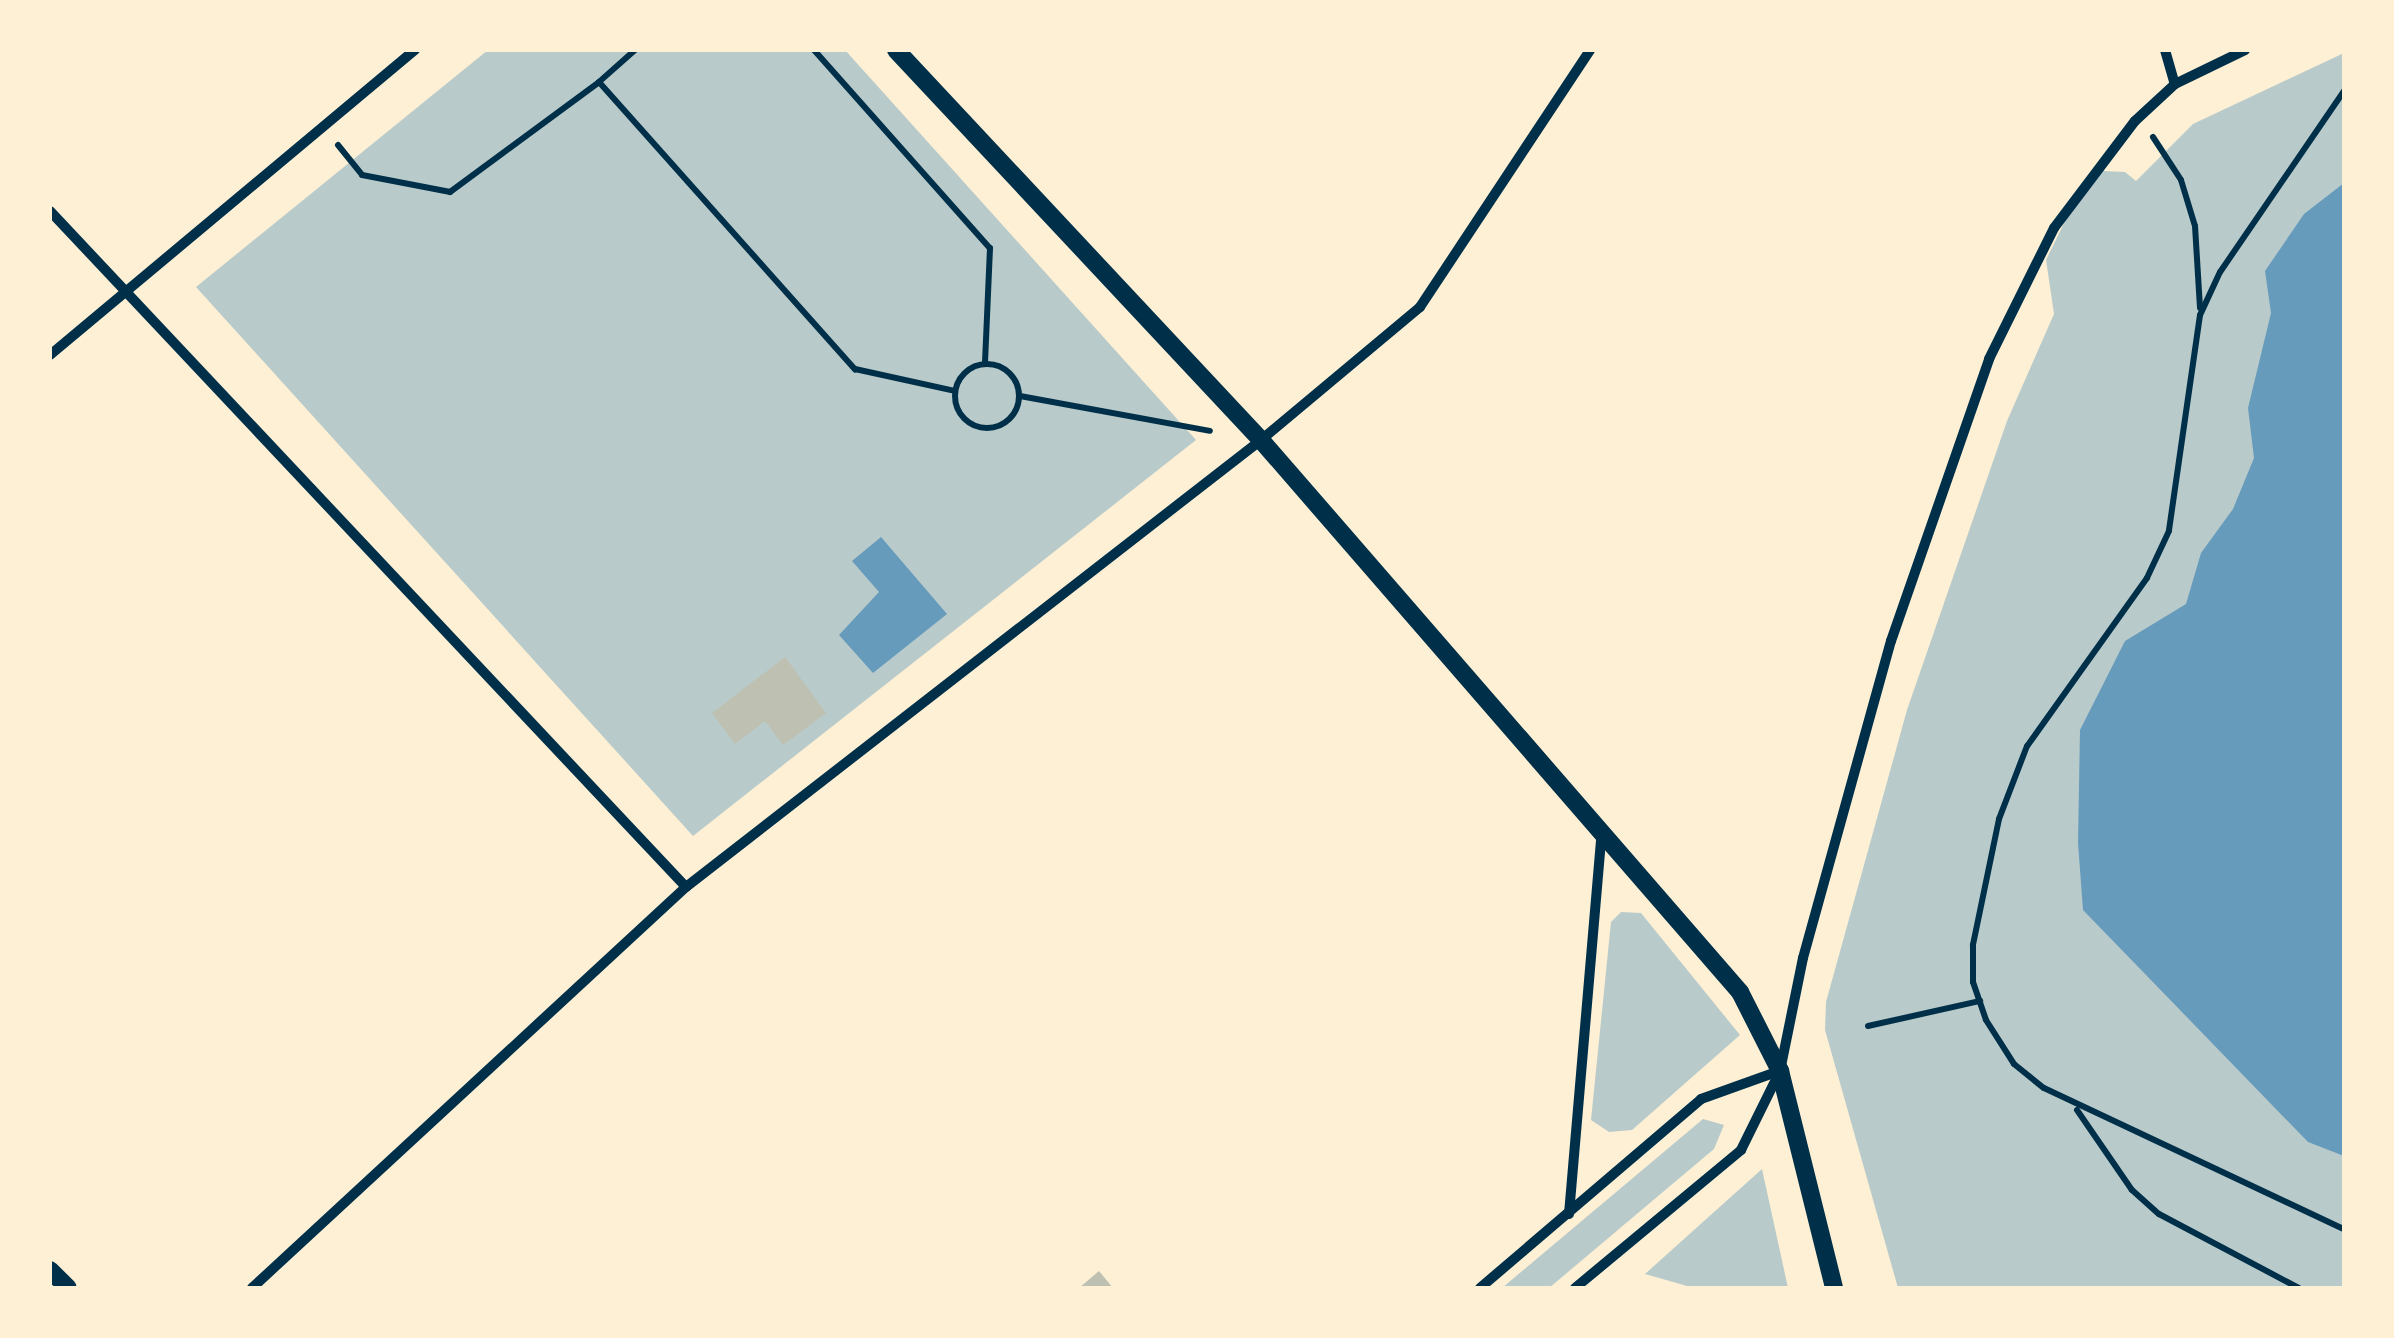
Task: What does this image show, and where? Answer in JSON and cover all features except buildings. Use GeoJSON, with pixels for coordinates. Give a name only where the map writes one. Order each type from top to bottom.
{"type":"FeatureCollection","features":[{"type":"Feature","properties":{"kind":"street"},"geometry":{"type":"LineString","coordinates":[[50,354],[414,50]]}},
{"type":"Feature","properties":{"kind":"street"},"geometry":{"type":"LineString","coordinates":[[896,50],[1261,440],[1740,992],[1780,1070],[1834,1288]]}},
{"type":"Feature","properties":{"kind":"street"},"geometry":{"type":"LineString","coordinates":[[252,1288],[686,886],[1261,440],[1420,307],[1590,50]]}},
{"type":"Feature","properties":{"kind":"street"},"geometry":{"type":"LineString","coordinates":[[2166,50],[2175,84]]}},
{"type":"Feature","properties":{"kind":"street"},"geometry":{"type":"LineString","coordinates":[[1575,1288],[1741,1150],[1780,1070],[1850,780],[1989,359],[2088,174],[2175,84],[2245,50]]}},
{"type":"Feature","properties":{"kind":"street"},"geometry":{"type":"LineString","coordinates":[[50,211],[686,886]]}},
{"type":"Feature","properties":{"kind":"street"},"geometry":{"type":"LineString","coordinates":[[1570,1214],[1601,836]]}},
{"type":"Feature","properties":{"kind":"street"},"geometry":{"type":"LineString","coordinates":[[1480,1288],[1702,1099],[1780,1070]]}},
{"type":"Feature","properties":{"kind":"street"},"geometry":{"type":"LineString","coordinates":[[50,1270],[68,1288]]}},
{"type":"Feature","properties":{"kind":"path"},"geometry":{"type":"LineString","coordinates":[[323,128],[362,176],[450,192],[599,82],[635,50]]}},
{"type":"Feature","properties":{"kind":"path"},"geometry":{"type":"LineString","coordinates":[[814,50],[990,248],[985,364]]}},
{"type":"Feature","properties":{"kind":"path"},"geometry":{"type":"LineString","coordinates":[[599,82],[855,370],[955,391]]}},
{"type":"Feature","properties":{"kind":"path"},"geometry":{"type":"LineString","coordinates":[[2200,314],[2220,272],[2344,91]]}},
{"type":"Feature","properties":{"kind":"path"},"geometry":{"type":"LineString","coordinates":[[2163,147],[2195,226],[2200,314],[2170,531],[2147,578],[2027,746],[1999,820],[1973,945],[1980,1001],[2014,1064],[2077,1109],[2344,1229]]}},
{"type":"Feature","properties":{"kind":"path"},"geometry":{"type":"LineString","coordinates":[[985,364],[1013,376],[1020,396],[1013,416],[984,429],[965,420],[955,391],[965,372],[985,364]]}},
{"type":"Feature","properties":{"kind":"path"},"geometry":{"type":"LineString","coordinates":[[1020,396],[1261,440]]}},
{"type":"Feature","properties":{"kind":"path"},"geometry":{"type":"LineString","coordinates":[[1868,1026],[1980,1001]]}},
{"type":"Feature","properties":{"kind":"path"},"geometry":{"type":"LineString","coordinates":[[2077,1109],[2132,1190],[2159,1214],[2299,1288]]}},
{"type":"Feature","properties":{"kind":"shaded area"},"geometry":{"type":"Polygon","coordinates":[[[488,50],[845,50],[1196,440],[693,836],[196,287],[488,50]]]}},
{"type":"Feature","properties":{"kind":"shaded area"},"geometry":{"type":"Polygon","coordinates":[[[2344,53],[2344,1288],[1898,1288],[1825,1030],[1826,1002],[1907,710],[2007,421],[2054,314],[2046,260],[2069,213],[2103,171],[2125,172],[2136,181],[2193,124],[2344,53]]]}},
{"type":"Feature","properties":{"kind":"shaded area"},"geometry":{"type":"Polygon","coordinates":[[[1621,912],[1641,913],[1740,1035],[1632,1130],[1609,1132],[1591,1120],[1611,922],[1621,912]]]}},
{"type":"Feature","properties":{"kind":"shaded area"},"geometry":{"type":"Polygon","coordinates":[[[1703,1119],[1724,1125],[1714,1149],[1549,1288],[1502,1288],[1703,1119]]]}},
{"type":"Feature","properties":{"kind":"shaded area"},"geometry":{"type":"Polygon","coordinates":[[[1762,1169],[1788,1288],[1694,1288],[1645,1274],[1762,1169]]]}},
{"type":"Feature","properties":{"kind":"water"},"geometry":{"type":"Polygon","coordinates":[[[2344,183],[2344,1156],[2308,1142],[2083,910],[2078,843],[2080,730],[2125,641],[2186,604],[2201,553],[2233,509],[2254,458],[2248,408],[2271,313],[2265,271],[2304,214],[2344,183]]]}},
{"type":"Feature","properties":{"kind":"water"},"geometry":{"type":"Polygon","coordinates":[[[881,537],[947,614],[873,673],[839,635],[879,592],[852,561],[881,537]]]}}]}
